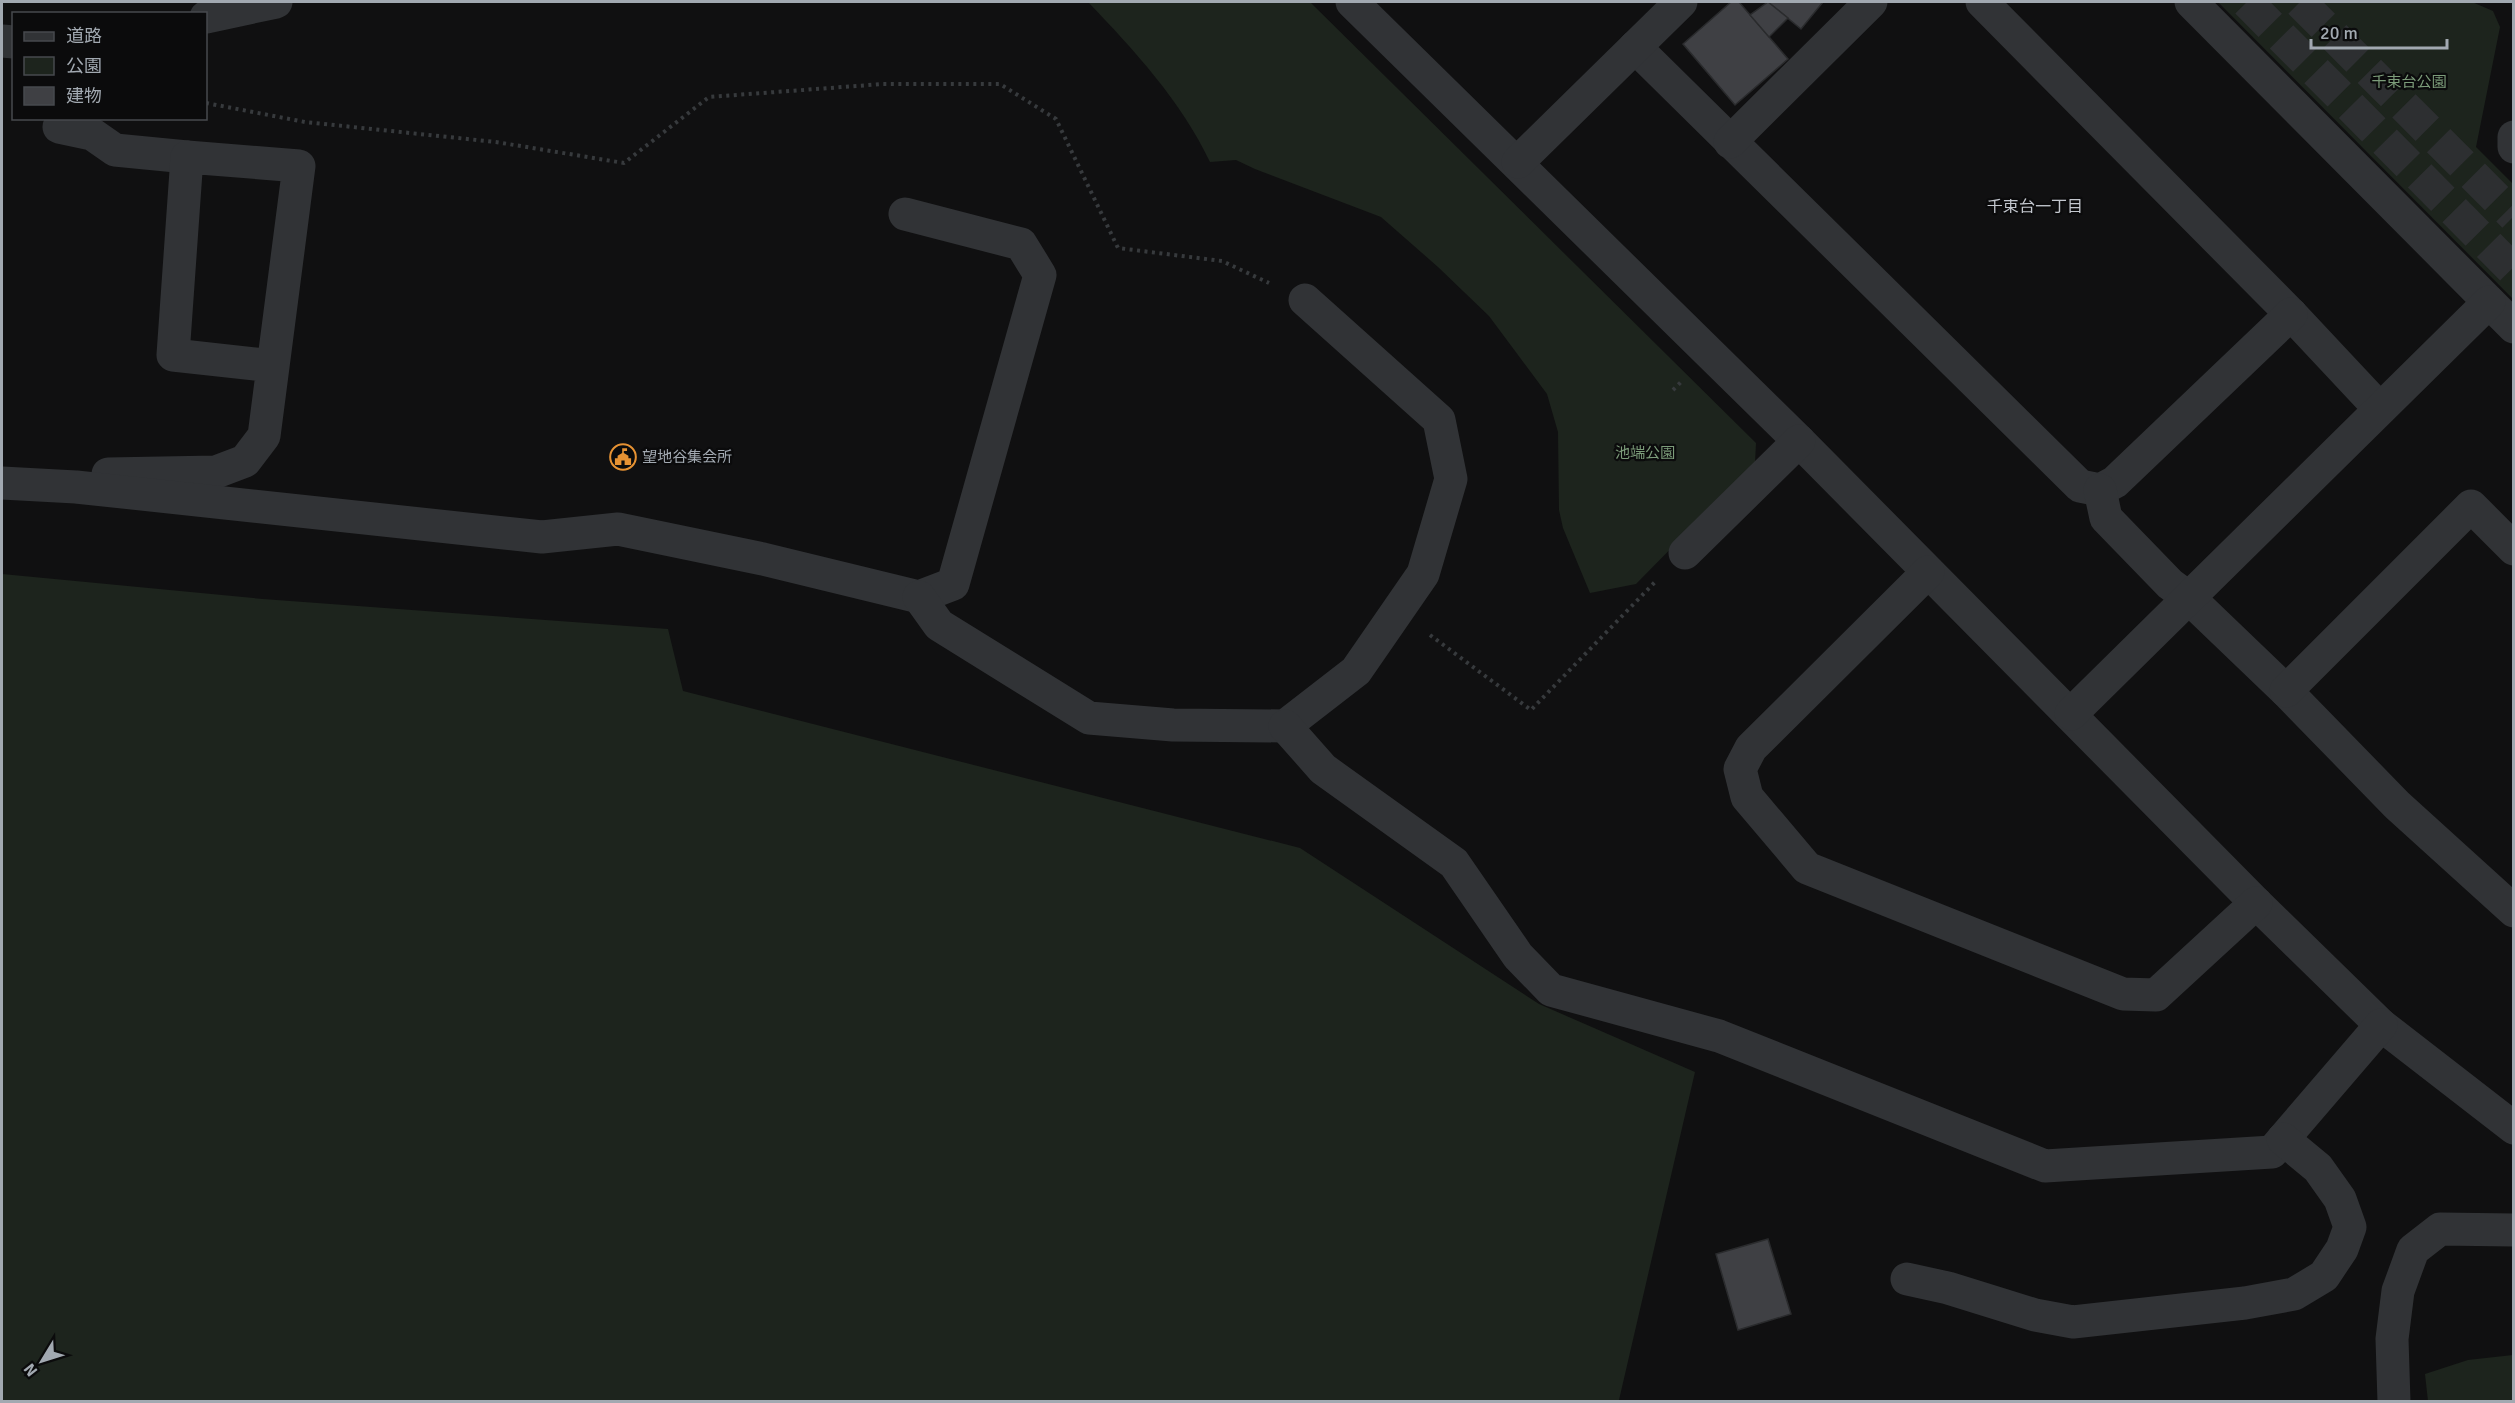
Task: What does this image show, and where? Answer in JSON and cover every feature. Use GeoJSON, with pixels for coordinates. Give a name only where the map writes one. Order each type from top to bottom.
{"type":"FeatureCollection","features":[{"type":"Feature","properties":{"kind":"street"},"geometry":{"type":"LineString","coordinates":[[207,17],[276,2]]}},
{"type":"Feature","properties":{"kind":"street"},"geometry":{"type":"LineString","coordinates":[[1352,2],[1518,162],[1799,441],[2256,903],[2381,1025],[2514,1128]]}},
{"type":"Feature","properties":{"kind":"street"},"geometry":{"type":"LineString","coordinates":[[1518,162],[1681,2]]}},
{"type":"Feature","properties":{"kind":"street"},"geometry":{"type":"LineString","coordinates":[[1730,142],[1871,2]]}},
{"type":"Feature","properties":{"kind":"street"},"geometry":{"type":"LineString","coordinates":[[1982,2],[2291,315],[2380,409]]}},
{"type":"Feature","properties":{"kind":"street"},"geometry":{"type":"LineString","coordinates":[[2191,2],[2514,327]]}},
{"type":"Feature","properties":{"kind":"street"},"geometry":{"type":"LineString","coordinates":[[1635,47],[2080,486],[2100,490],[2115,482],[2291,315]]}},
{"type":"Feature","properties":{"kind":"street"},"geometry":{"type":"LineString","coordinates":[[59,127],[92,134],[115,150],[299,166],[264,436],[244,462],[216,472],[106,474],[76,487]]}},
{"type":"Feature","properties":{"kind":"street"},"geometry":{"type":"LineString","coordinates":[[2514,137],[2512,146],[2514,147]]}},
{"type":"Feature","properties":{"kind":"street"},"geometry":{"type":"LineString","coordinates":[[187,157],[173,355],[273,366]]}},
{"type":"Feature","properties":{"kind":"street"},"geometry":{"type":"LineString","coordinates":[[2,483],[76,487],[542,537],[618,529],[763,559],[919,597],[953,584],[1040,275],[1021,244],[905,214]]}},
{"type":"Feature","properties":{"kind":"street"},"geometry":{"type":"LineString","coordinates":[[919,597],[939,625],[1089,718],[1173,725],[1285,726],[1356,671],[1424,574],[1451,479],[1439,420],[1305,300]]}},
{"type":"Feature","properties":{"kind":"street"},"geometry":{"type":"LineString","coordinates":[[2071,714],[2489,302]]}},
{"type":"Feature","properties":{"kind":"street"},"geometry":{"type":"LineString","coordinates":[[1685,553],[1799,441]]}},
{"type":"Feature","properties":{"kind":"street"},"geometry":{"type":"LineString","coordinates":[[2100,490],[2106,518],[2170,584],[2189,598],[2286,691],[2397,805],[2514,911]]}},
{"type":"Feature","properties":{"kind":"street"},"geometry":{"type":"LineString","coordinates":[[2286,691],[2471,506],[2514,549]]}},
{"type":"Feature","properties":{"kind":"street"},"geometry":{"type":"LineString","coordinates":[[1929,572],[1751,748],[1740,769],[1748,797],[1807,868],[2123,994],[2156,995],[2256,903]]}},
{"type":"Feature","properties":{"kind":"street"},"geometry":{"type":"LineString","coordinates":[[1285,726],[1323,769],[1454,863],[1518,956],[1551,990],[1719,1036],[2045,1166],[2272,1152],[2381,1025]]}},
{"type":"Feature","properties":{"kind":"street"},"geometry":{"type":"LineString","coordinates":[[1907,1279],[1948,1288],[2035,1315],[2073,1322],[2245,1303],[2294,1294],[2324,1276],[2342,1250],[2350,1227],[2340,1199],[2318,1168],[2283,1139]]}},
{"type":"Feature","properties":{"kind":"street"},"geometry":{"type":"LineString","coordinates":[[2394,1401],[2392,1339],[2398,1291],[2414,1250],[2440,1229],[2514,1230]]}},
{"type":"Feature","properties":{"kind":"path"},"geometry":{"type":"LineString","coordinates":[[207,103],[304,122],[496,142],[624,163],[709,97],[883,84],[1000,84],[1056,119],[1118,248],[1222,261],[1305,300]]}},
{"type":"Feature","properties":{"kind":"path"},"geometry":{"type":"LineString","coordinates":[[1430,635],[1531,710],[1685,553]]}},
{"type":"Feature","properties":{"kind":"green space","name":"池端公園"},"geometry":{"type":"Polygon","coordinates":[[[1088,2],[1310,2],[1756,443],[1755,463],[1636,584],[1590,593],[1563,528],[1559,510],[1558,432],[1547,394],[1489,316],[1381,217],[1236,160],[1210,162],[1171,97],[1088,2]]]}},
{"type":"Feature","properties":{"kind":"green space","name":"千束台公園"},"geometry":{"type":"Polygon","coordinates":[[[2218,2],[2472,2],[2493,11],[2500,27],[2476,147],[2513,184],[2513,299],[2218,2]]]}},
{"type":"Feature","properties":{"kind":"green space"},"geometry":{"type":"Polygon","coordinates":[[[2,574],[263,599],[668,629],[683,691],[1300,848],[1539,1004],[1695,1072],[1619,1400],[1622,1401],[2,1401],[2,574]]]}},
{"type":"Feature","properties":{"kind":"green space"},"geometry":{"type":"Polygon","coordinates":[[[2513,1355],[2513,1401],[2428,1401],[2425,1374],[2468,1360],[2513,1355]]]}},
{"type":"Feature","properties":{"kind":"building"},"geometry":{"type":"Polygon","coordinates":[[[1731,2],[1739,2],[1788,59],[1735,105],[1683,44],[1731,2]]]}},
{"type":"Feature","properties":{"kind":"building"},"geometry":{"type":"Polygon","coordinates":[[[1768,2],[1823,2],[1801,29],[1768,2]]]}},
{"type":"Feature","properties":{"kind":"building"},"geometry":{"type":"Polygon","coordinates":[[[1768,2],[1788,18],[1769,37],[1750,15],[1768,2]]]}},
{"type":"Feature","properties":{"kind":"building"},"geometry":{"type":"Polygon","coordinates":[[[1768,1239],[1791,1314],[1738,1330],[1716,1254],[1768,1239]]]}},
{"type":"Feature","properties":{"kind":"tunnel"},"geometry":{"type":"LineString","coordinates":[[2247,2],[2514,271]]}},
{"type":"Feature","properties":{"kind":"tunnel"},"geometry":{"type":"LineString","coordinates":[[2300,2],[2514,216]]}},
{"type":"Feature","properties":{"kind":"place","name":"望地谷集会所"},"geometry":{"type":"Point","coordinates":[623,457]}},
{"type":"Feature","properties":{"kind":"district","name":"千束台一丁目"},"geometry":{"type":"Point","coordinates":[2035,206]}}]}
